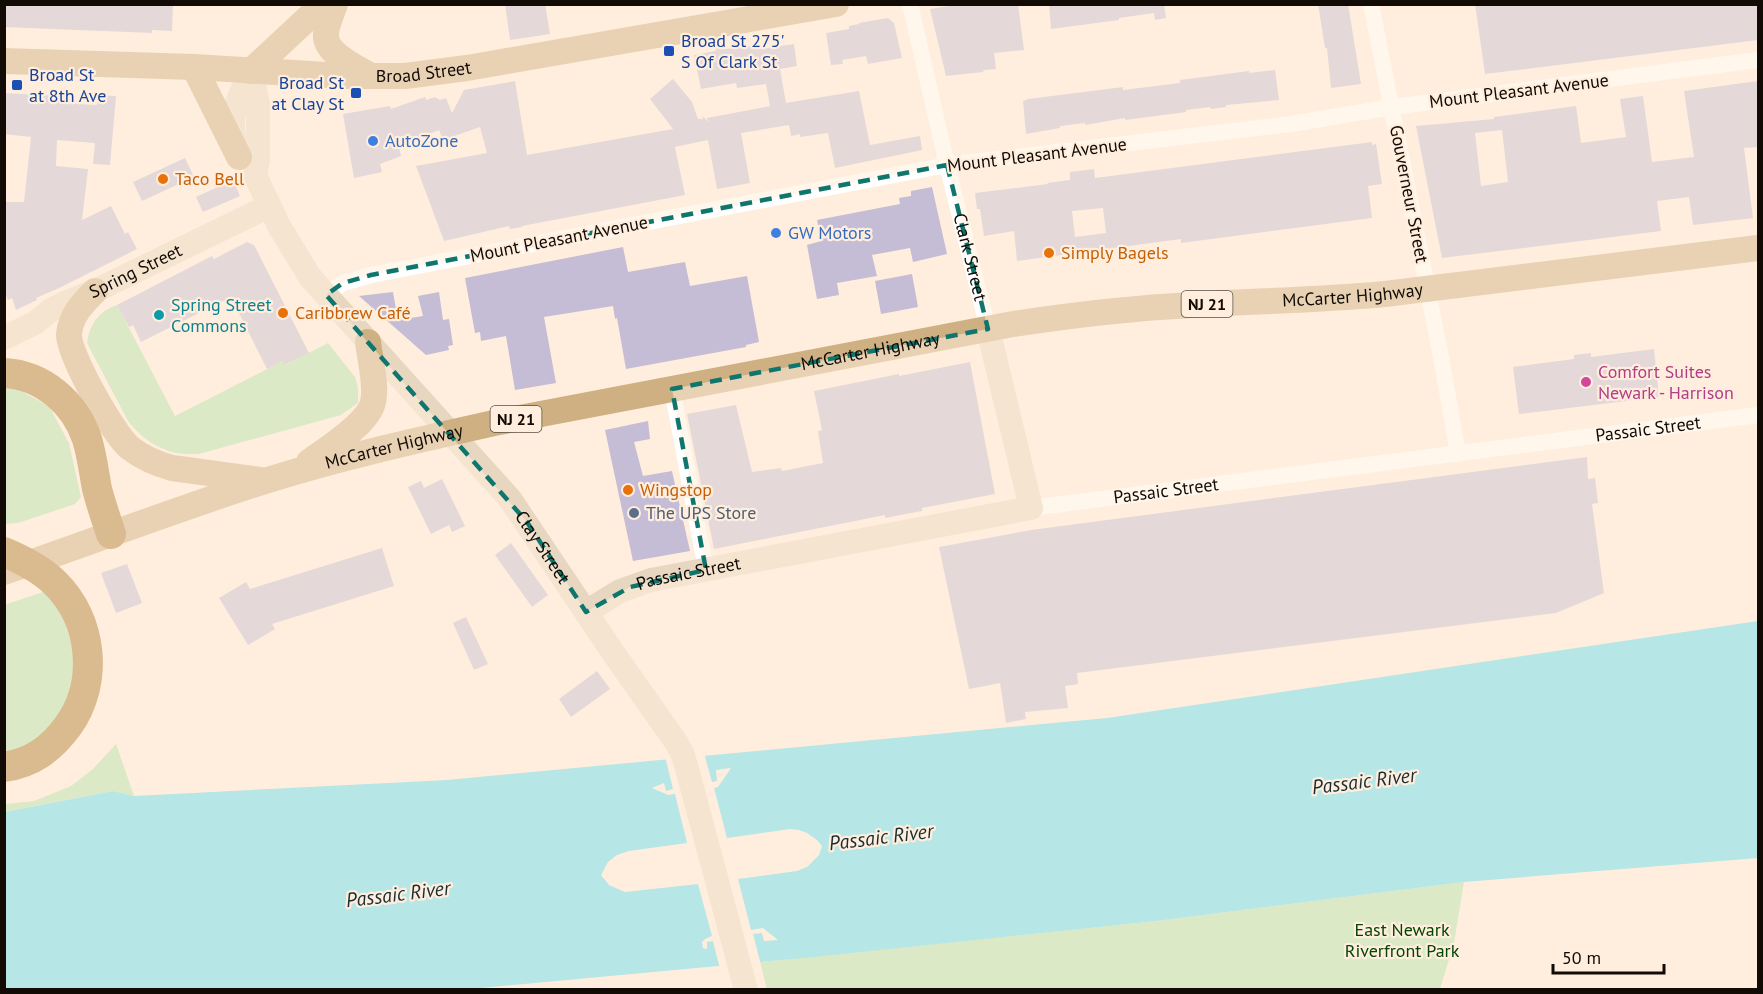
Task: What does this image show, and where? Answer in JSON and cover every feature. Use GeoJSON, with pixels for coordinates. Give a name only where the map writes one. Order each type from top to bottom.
{"type":"FeatureCollection","features":[{"type":"Feature","properties":{"kind":"highway"},"geometry":{"type":"LineString","coordinates":[[4,373],[25,376],[42,383],[57,394],[77,416],[88,441],[98,490],[111,534]]}},
{"type":"Feature","properties":{"kind":"highway"},"geometry":{"type":"LineString","coordinates":[[4,767],[29,761],[52,746],[72,720],[88,675],[87,647],[76,612],[56,584],[12,563]]}},
{"type":"Feature","properties":{"kind":"main road"},"geometry":{"type":"LineString","coordinates":[[194,67],[205,86],[218,118],[247,166],[258,160],[258,104],[250,71],[323,4]]}},
{"type":"Feature","properties":{"kind":"main road"},"geometry":{"type":"LineString","coordinates":[[335,4],[326,31],[327,43],[333,51],[372,77]]}},
{"type":"Feature","properties":{"kind":"main road","name":"Broad Street"},"geometry":{"type":"LineString","coordinates":[[4,61],[194,67],[372,77],[420,75],[836,4]]}},
{"type":"Feature","properties":{"kind":"main road","name":"Clay Street"},"geometry":{"type":"LineString","coordinates":[[247,166],[303,265],[326,295],[510,500],[682,753],[743,978]]}},
{"type":"Feature","properties":{"kind":"main road","name":"Spring Street"},"geometry":{"type":"LineString","coordinates":[[6,334],[35,322],[65,303],[95,291],[269,206]]}},
{"type":"Feature","properties":{"kind":"main road","name":"McCarter Highway"},"geometry":{"type":"LineString","coordinates":[[12,563],[111,534],[297,471],[449,432],[988,329],[1115,311],[1327,299],[1428,290],[1758,248]]}},
{"type":"Feature","properties":{"kind":"main road"},"geometry":{"type":"LineString","coordinates":[[95,291],[74,316],[69,339],[80,366],[122,440],[139,453],[172,468],[266,481]]}},
{"type":"Feature","properties":{"kind":"main road","name":"Clark Street"},"geometry":{"type":"LineString","coordinates":[[988,329],[1031,508]]}},
{"type":"Feature","properties":{"kind":"main road"},"geometry":{"type":"LineString","coordinates":[[297,471],[361,422],[370,412],[374,396],[368,342]]}},
{"type":"Feature","properties":{"kind":"main road","name":"Passaic Street"},"geometry":{"type":"LineString","coordinates":[[586,612],[610,596],[651,580],[1031,508]]}},
{"type":"Feature","properties":{"kind":"street","name":"Clark Street"},"geometry":{"type":"LineString","coordinates":[[910,4],[988,329]]}},
{"type":"Feature","properties":{"kind":"street","name":"Gouverneur Street"},"geometry":{"type":"LineString","coordinates":[[1371,4],[1458,454]]}},
{"type":"Feature","properties":{"kind":"street","name":"Mount Pleasant Avenue"},"geometry":{"type":"LineString","coordinates":[[326,295],[343,283],[370,274],[947,165],[1291,124],[1392,107],[1758,60]]}},
{"type":"Feature","properties":{"kind":"street"},"geometry":{"type":"LineString","coordinates":[[672,389],[706,570]]}},
{"type":"Feature","properties":{"kind":"street","name":"Passaic Street"},"geometry":{"type":"LineString","coordinates":[[1031,508],[1758,415]]}},
{"type":"Feature","properties":{"kind":"highlighted area"},"geometry":{"type":"Polygon","coordinates":[[[947,165],[988,329],[672,389],[706,570],[630,587],[586,612],[527,522],[326,295],[343,283],[371,275],[947,165]]]}},
{"type":"Feature","properties":{"kind":"green space"},"geometry":{"type":"Polygon","coordinates":[[[117,305],[175,416],[283,361],[285,365],[328,343],[355,377],[358,403],[341,415],[199,454],[168,451],[143,437],[128,421],[87,343],[96,319],[117,305]]]}},
{"type":"Feature","properties":{"kind":"green space"},"geometry":{"type":"Polygon","coordinates":[[[5,387],[21,391],[49,406],[69,443],[81,497],[75,504],[18,523],[5,524],[5,387]]]}},
{"type":"Feature","properties":{"kind":"green space"},"geometry":{"type":"Polygon","coordinates":[[[46,591],[63,615],[75,656],[69,698],[45,735],[4,760],[4,605],[46,591]]]}},
{"type":"Feature","properties":{"kind":"green space"},"geometry":{"type":"Polygon","coordinates":[[[116,744],[134,796],[113,791],[5,812],[5,804],[34,801],[71,786],[93,769],[116,744]]]}},
{"type":"Feature","properties":{"kind":"green space","name":"East Newark Riverfront Park"},"geometry":{"type":"Polygon","coordinates":[[[1464,882],[1454,943],[1440,989],[767,990],[760,962],[1156,921],[1464,882]]]}},
{"type":"Feature","properties":{"kind":"water","name":"Passaic River"},"geometry":{"type":"Polygon","coordinates":[[[1758,621],[1758,858],[1464,882],[1156,921],[814,957],[470,989],[5,990],[5,812],[113,791],[134,796],[447,780],[1107,718],[1758,621]]]}},
{"type":"Feature","properties":{"kind":"pier"},"geometry":{"type":"Polygon","coordinates":[[[704,753],[712,782],[717,781],[716,770],[731,768],[718,787],[714,788],[727,838],[790,829],[807,833],[822,846],[819,855],[807,867],[797,871],[738,879],[751,930],[763,928],[778,940],[764,941],[762,933],[753,934],[761,965],[720,969],[713,941],[707,942],[707,949],[703,948],[702,942],[712,936],[698,884],[625,892],[609,885],[601,875],[608,862],[617,855],[629,851],[687,843],[675,794],[668,795],[652,788],[664,783],[666,791],[673,789],[665,756],[704,753]]]}},
{"type":"Feature","properties":{"kind":"building"},"geometry":{"type":"Polygon","coordinates":[[[4,4],[173,4],[172,31],[152,30],[152,33],[4,27],[4,4]]]}},
{"type":"Feature","properties":{"kind":"building"},"geometry":{"type":"Polygon","coordinates":[[[505,4],[545,4],[550,34],[510,40],[505,4]]]}},
{"type":"Feature","properties":{"kind":"building"},"geometry":{"type":"Polygon","coordinates":[[[962,4],[1018,4],[1024,50],[994,53],[996,69],[946,76],[930,9],[962,4]]]}},
{"type":"Feature","properties":{"kind":"building"},"geometry":{"type":"Polygon","coordinates":[[[1049,4],[1164,4],[1166,18],[1155,20],[1154,13],[1051,29],[1049,4]]]}},
{"type":"Feature","properties":{"kind":"building"},"geometry":{"type":"Polygon","coordinates":[[[1318,4],[1348,4],[1361,84],[1331,88],[1327,48],[1325,48],[1318,4]]]}},
{"type":"Feature","properties":{"kind":"building"},"geometry":{"type":"Polygon","coordinates":[[[1475,4],[1758,4],[1758,40],[1485,74],[1475,4]]]}},
{"type":"Feature","properties":{"kind":"building"},"geometry":{"type":"Polygon","coordinates":[[[888,18],[894,23],[902,58],[868,64],[866,56],[842,60],[843,64],[831,65],[826,33],[849,29],[849,26],[859,23],[888,18]]]}},
{"type":"Feature","properties":{"kind":"building"},"geometry":{"type":"Polygon","coordinates":[[[794,44],[797,66],[780,69],[786,103],[859,91],[870,145],[920,136],[922,150],[835,168],[828,133],[791,136],[789,125],[741,133],[750,183],[717,189],[708,140],[675,147],[685,195],[522,227],[510,229],[509,226],[444,241],[416,166],[487,153],[480,127],[443,140],[439,130],[399,146],[401,156],[380,164],[382,172],[354,178],[343,114],[390,106],[391,109],[425,97],[426,100],[435,97],[440,100],[446,98],[452,113],[464,90],[515,81],[527,155],[673,129],[650,99],[673,79],[692,102],[698,119],[703,119],[703,116],[708,122],[707,118],[770,106],[766,84],[737,88],[736,83],[701,89],[694,55],[723,47],[726,49],[760,45],[760,49],[794,44]]]}},
{"type":"Feature","properties":{"kind":"building"},"geometry":{"type":"Polygon","coordinates":[[[1275,70],[1279,100],[1186,110],[1186,112],[1125,120],[1125,118],[1085,125],[1085,123],[1060,126],[1060,128],[1026,134],[1023,101],[1028,99],[1123,87],[1123,90],[1180,83],[1180,80],[1275,70]]]}},
{"type":"Feature","properties":{"kind":"building"},"geometry":{"type":"Polygon","coordinates":[[[1758,81],[1758,147],[1744,148],[1753,218],[1693,225],[1689,197],[1657,201],[1661,231],[1442,258],[1416,126],[1494,119],[1494,117],[1576,106],[1581,143],[1626,137],[1620,99],[1643,96],[1652,162],[1694,157],[1684,91],[1758,81]],[[1502,130],[1475,133],[1481,186],[1508,182],[1502,130]]]}},
{"type":"Feature","properties":{"kind":"building"},"geometry":{"type":"Polygon","coordinates":[[[4,93],[60,96],[60,103],[97,105],[98,95],[116,96],[110,165],[93,164],[95,143],[57,140],[56,166],[88,169],[82,220],[111,206],[125,234],[128,232],[137,249],[16,310],[12,298],[8,300],[4,291],[4,202],[24,202],[31,137],[4,134],[4,93]]]}},
{"type":"Feature","properties":{"kind":"building"},"geometry":{"type":"Polygon","coordinates":[[[1372,142],[1372,145],[1376,144],[1382,184],[1368,186],[1372,218],[1181,243],[1181,239],[1017,261],[1014,231],[984,236],[975,193],[1070,180],[1070,172],[1094,169],[1095,178],[1372,142]],[[1103,208],[1072,211],[1075,237],[1106,233],[1103,208]]]}},
{"type":"Feature","properties":{"kind":"building","name":"Taco Bell"},"geometry":{"type":"Polygon","coordinates":[[[185,158],[194,177],[142,201],[133,182],[185,158]]]}},
{"type":"Feature","properties":{"kind":"building"},"geometry":{"type":"Polygon","coordinates":[[[233,180],[240,196],[203,212],[196,197],[233,180]]]}},
{"type":"Feature","properties":{"kind":"building"},"geometry":{"type":"Polygon","coordinates":[[[932,187],[947,254],[913,262],[910,248],[872,255],[877,276],[837,283],[839,295],[817,299],[807,245],[821,241],[817,220],[900,204],[899,198],[911,196],[911,191],[932,187]]]}},
{"type":"Feature","properties":{"kind":"building","name":"Spring Street Commons"},"geometry":{"type":"Polygon","coordinates":[[[247,242],[254,245],[309,353],[284,365],[283,361],[267,369],[231,297],[141,342],[133,325],[129,327],[117,305],[212,256],[214,259],[247,242]]]}},
{"type":"Feature","properties":{"kind":"building"},"geometry":{"type":"Polygon","coordinates":[[[623,247],[628,272],[685,262],[690,286],[747,276],[759,342],[746,345],[746,347],[626,369],[613,306],[544,317],[556,383],[515,390],[506,336],[481,341],[480,332],[475,333],[465,278],[623,247]]]}},
{"type":"Feature","properties":{"kind":"building"},"geometry":{"type":"Polygon","coordinates":[[[912,274],[918,307],[881,314],[875,281],[912,274]]]}},
{"type":"Feature","properties":{"kind":"building"},"geometry":{"type":"Polygon","coordinates":[[[393,292],[398,320],[423,316],[418,296],[439,292],[443,320],[449,319],[453,345],[448,346],[449,350],[426,355],[359,296],[393,292]]]}},
{"type":"Feature","properties":{"kind":"building","name":"Comfort Suites Newark - Harrison"},"geometry":{"type":"Polygon","coordinates":[[[1654,349],[1659,397],[1519,414],[1513,367],[1574,359],[1574,355],[1591,353],[1591,357],[1654,349]]]}},
{"type":"Feature","properties":{"kind":"building"},"geometry":{"type":"Polygon","coordinates":[[[970,362],[995,494],[922,508],[922,511],[885,518],[885,515],[714,549],[687,414],[736,405],[752,472],[781,468],[782,471],[823,463],[818,431],[822,430],[814,391],[970,362]]]}},
{"type":"Feature","properties":{"kind":"building"},"geometry":{"type":"Polygon","coordinates":[[[648,421],[650,439],[634,442],[643,476],[672,471],[690,551],[633,561],[605,430],[648,421]]]}},
{"type":"Feature","properties":{"kind":"building"},"geometry":{"type":"Polygon","coordinates":[[[1587,457],[1588,479],[1595,478],[1598,503],[1592,504],[1604,593],[1556,613],[1077,673],[1078,684],[1065,686],[1068,708],[1025,712],[1026,719],[1006,723],[1000,683],[969,689],[939,547],[1031,530],[1587,457]]]}},
{"type":"Feature","properties":{"kind":"building"},"geometry":{"type":"Polygon","coordinates":[[[442,479],[465,526],[452,532],[449,525],[431,534],[408,487],[421,481],[424,488],[442,479]]]}},
{"type":"Feature","properties":{"kind":"building"},"geometry":{"type":"Polygon","coordinates":[[[511,543],[548,595],[532,607],[495,555],[511,543]]]}},
{"type":"Feature","properties":{"kind":"building"},"geometry":{"type":"Polygon","coordinates":[[[382,548],[394,586],[272,624],[275,629],[248,645],[219,598],[246,582],[250,589],[382,548]]]}},
{"type":"Feature","properties":{"kind":"building"},"geometry":{"type":"Polygon","coordinates":[[[127,564],[142,603],[116,613],[101,573],[127,564]]]}},
{"type":"Feature","properties":{"kind":"building"},"geometry":{"type":"Polygon","coordinates":[[[466,617],[488,664],[474,670],[453,623],[466,617]]]}},
{"type":"Feature","properties":{"kind":"building"},"geometry":{"type":"Polygon","coordinates":[[[597,671],[610,689],[571,717],[559,699],[597,671]]]}},
{"type":"Feature","properties":{"kind":"place","name":"Broad St 275' S Of Clark St"},"geometry":{"type":"Point","coordinates":[669,51]}},
{"type":"Feature","properties":{"kind":"place","name":"Broad St at 8th Ave"},"geometry":{"type":"Point","coordinates":[17,85]}},
{"type":"Feature","properties":{"kind":"place","name":"Broad St at Clay St"},"geometry":{"type":"Point","coordinates":[356,93]}},
{"type":"Feature","properties":{"kind":"place","name":"AutoZone"},"geometry":{"type":"Point","coordinates":[373,141]}},
{"type":"Feature","properties":{"kind":"place","name":"Taco Bell"},"geometry":{"type":"Point","coordinates":[163,179]}},
{"type":"Feature","properties":{"kind":"place","name":"GW Motors"},"geometry":{"type":"Point","coordinates":[776,233]}},
{"type":"Feature","properties":{"kind":"place","name":"Simply Bagels"},"geometry":{"type":"Point","coordinates":[1049,253]}},
{"type":"Feature","properties":{"kind":"place","name":"Caribbrew Café"},"geometry":{"type":"Point","coordinates":[283,313]}},
{"type":"Feature","properties":{"kind":"place","name":"Spring Street Commons"},"geometry":{"type":"Point","coordinates":[159,315]}},
{"type":"Feature","properties":{"kind":"place","name":"Comfort Suites Newark - Harrison"},"geometry":{"type":"Point","coordinates":[1586,382]}},
{"type":"Feature","properties":{"kind":"place","name":"Wingstop"},"geometry":{"type":"Point","coordinates":[628,490]}},
{"type":"Feature","properties":{"kind":"place","name":"The UPS Store"},"geometry":{"type":"Point","coordinates":[634,513]}}]}
